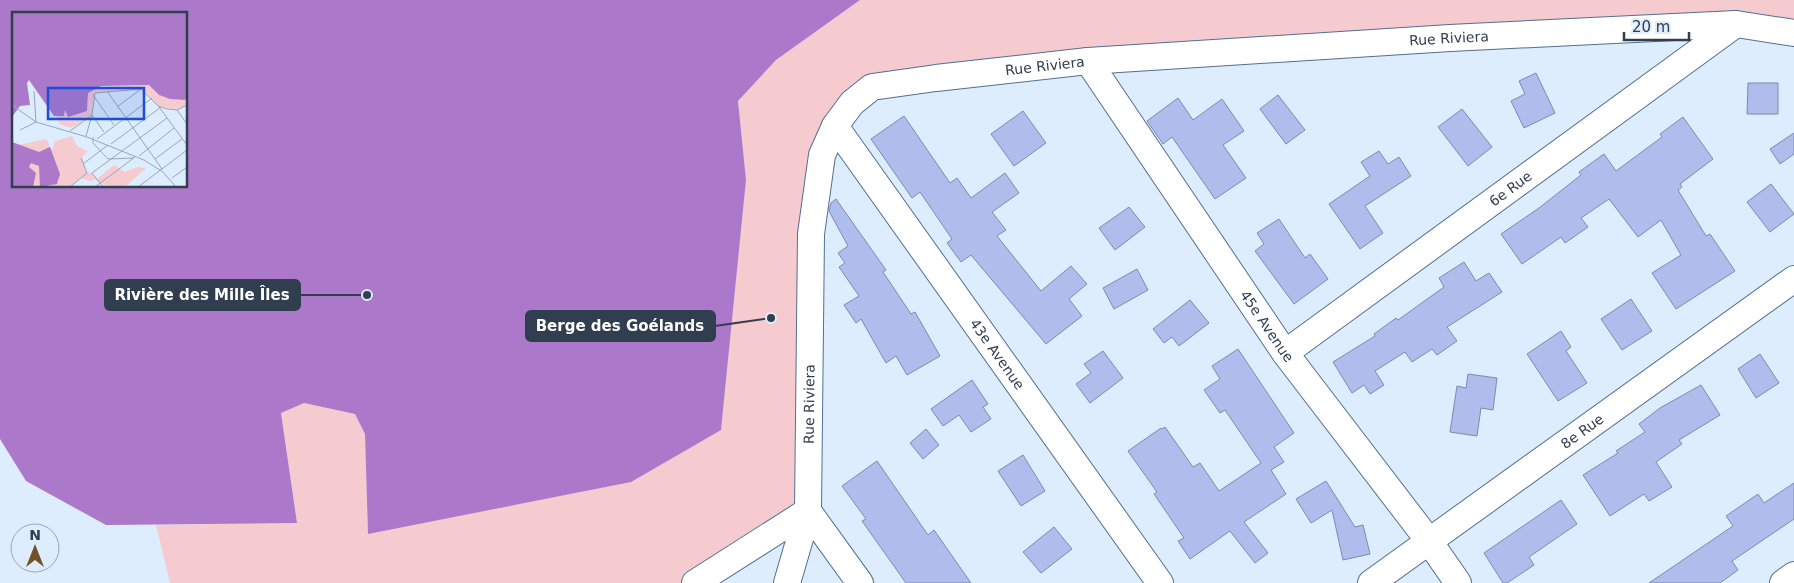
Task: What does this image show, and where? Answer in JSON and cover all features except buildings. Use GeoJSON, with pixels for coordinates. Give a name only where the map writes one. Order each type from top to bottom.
{"type":"FeatureCollection","features":[{"type":"Feature","properties":{"kind":"street","name":"Rue Riviera"},"geometry":{"type":"LineString","coordinates":[[787,583],[808,511],[812,234],[822,155],[835,126],[852,103],[872,87],[1088,61],[1450,38],[1736,24],[1794,33]]}},
{"type":"Feature","properties":{"kind":"street","name":"6e Rue"},"geometry":{"type":"LineString","coordinates":[[1285,353],[1736,24]]}},
{"type":"Feature","properties":{"kind":"street","name":"45e Avenue"},"geometry":{"type":"LineString","coordinates":[[1088,61],[1285,353],[1429,541],[1458,583]]}},
{"type":"Feature","properties":{"kind":"street","name":"43e Avenue"},"geometry":{"type":"LineString","coordinates":[[835,126],[1160,583]]}},
{"type":"Feature","properties":{"kind":"street","name":"8e Rue"},"geometry":{"type":"LineString","coordinates":[[1370,583],[1794,279]]}},
{"type":"Feature","properties":{"kind":"street"},"geometry":{"type":"LineString","coordinates":[[695,583],[808,511],[860,583]]}},
{"type":"Feature","properties":{"kind":"street"},"geometry":{"type":"LineString","coordinates":[[1783,583],[1794,575]]}},
{"type":"Feature","properties":{"kind":"shaded area"},"geometry":{"type":"Polygon","coordinates":[[[0,0],[860,0],[776,60],[738,101],[746,180],[721,430],[631,482],[368,534],[365,434],[355,414],[304,403],[281,413],[297,523],[106,525],[26,481],[0,439],[0,0]]]}},
{"type":"Feature","properties":{"kind":"shaded area"},"geometry":{"type":"Polygon","coordinates":[[[860,0],[1794,0],[1794,32],[872,85],[822,155],[808,511],[688,583],[170,583],[156,525],[297,523],[281,412],[304,403],[355,414],[365,434],[368,534],[721,430],[746,180],[738,101],[776,60],[860,0]]]}},
{"type":"Feature","properties":{"kind":"place","name":"Rivière des Mille Îles"},"geometry":{"type":"Point","coordinates":[367,295]}},
{"type":"Feature","properties":{"kind":"place","name":"Berge des Goélands"},"geometry":{"type":"Point","coordinates":[771,318]}}]}
